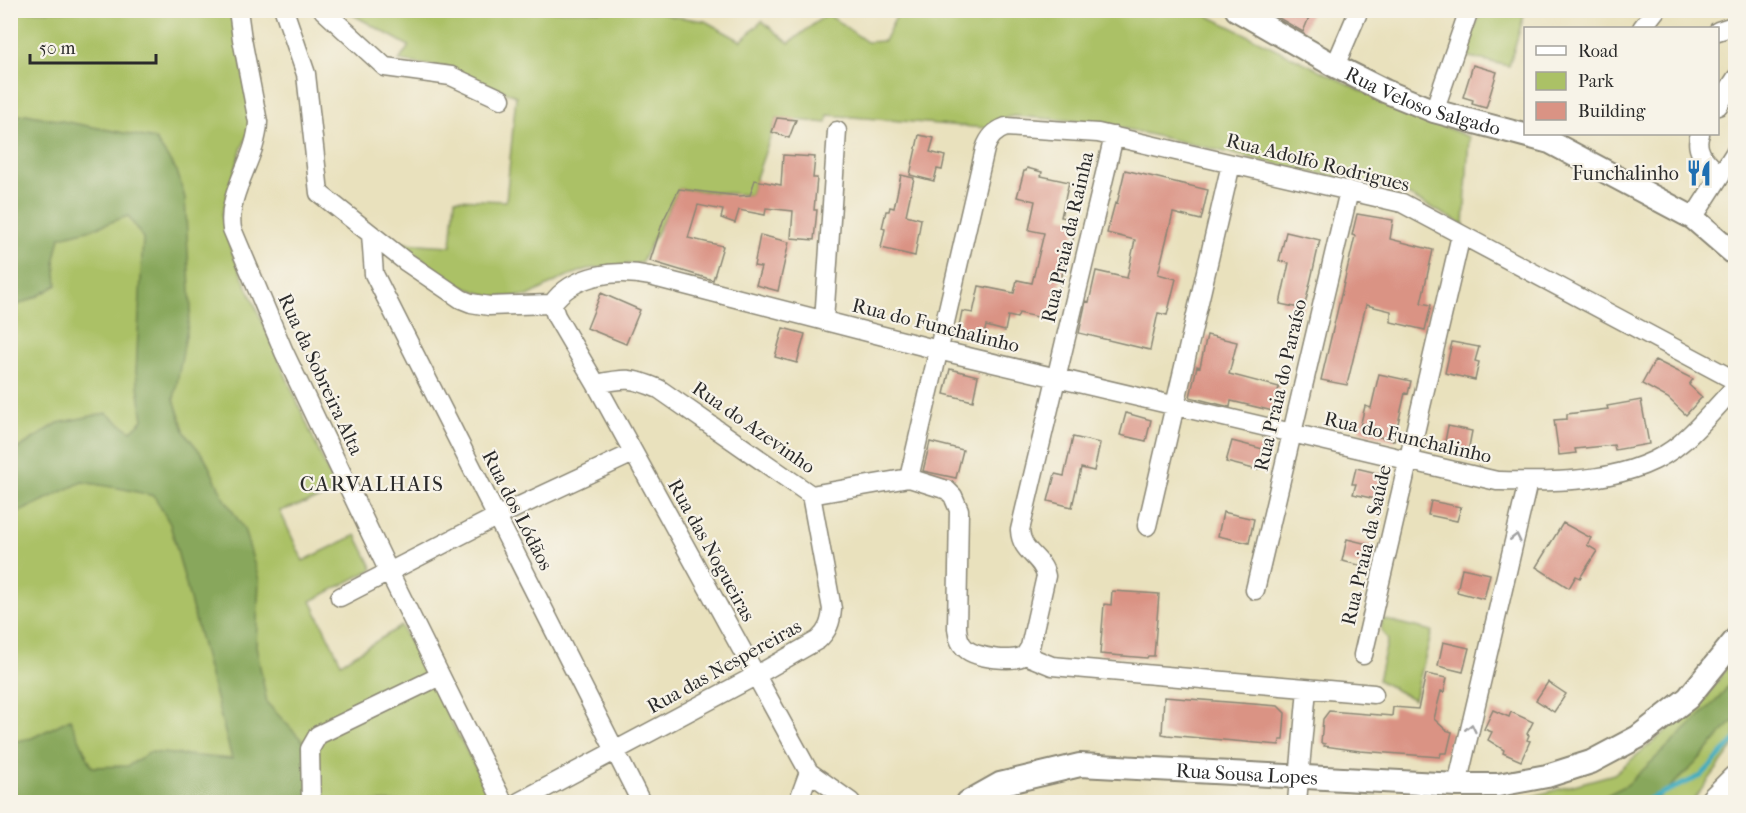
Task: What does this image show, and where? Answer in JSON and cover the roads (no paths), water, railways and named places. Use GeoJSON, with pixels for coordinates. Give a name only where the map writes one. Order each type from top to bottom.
{"type":"FeatureCollection","features":[{"type":"Feature","properties":{"kind":"highway"},"geometry":{"type":"LineString","coordinates":[[1715,802],[1736,781]]}},
{"type":"Feature","properties":{"kind":"street","name":"Rua da Sobreira Alta"},"geometry":{"type":"LineString","coordinates":[[238,10],[258,122],[257,134],[230,216],[232,229],[284,352],[389,572],[503,802]]}},
{"type":"Feature","properties":{"kind":"street"},"geometry":{"type":"LineString","coordinates":[[284,10],[306,74],[319,194],[405,261],[461,299],[489,306],[552,304]]}},
{"type":"Feature","properties":{"kind":"street"},"geometry":{"type":"LineString","coordinates":[[323,10],[385,67],[451,76],[501,99]]}},
{"type":"Feature","properties":{"kind":"street"},"geometry":{"type":"LineString","coordinates":[[1335,66],[1359,10]]}},
{"type":"Feature","properties":{"kind":"street"},"geometry":{"type":"LineString","coordinates":[[1434,111],[1469,10]]}},
{"type":"Feature","properties":{"kind":"street"},"geometry":{"type":"LineString","coordinates":[[1643,27],[1656,10]]}},
{"type":"Feature","properties":{"kind":"street","name":"Rua Veloso Salgado"},"geometry":{"type":"LineString","coordinates":[[1244,12],[1335,66],[1385,91],[1434,111],[1524,131]]}},
{"type":"Feature","properties":{"kind":"street"},"geometry":{"type":"LineString","coordinates":[[1719,31],[1736,26]]}},
{"type":"Feature","properties":{"kind":"street"},"geometry":{"type":"LineString","coordinates":[[1719,104],[1736,78]]}},
{"type":"Feature","properties":{"kind":"street","name":"Rua Adolfo Rodrigues"},"geometry":{"type":"LineString","coordinates":[[938,350],[985,149],[995,132],[1013,127],[1114,136],[1402,203],[1736,381]]}},
{"type":"Feature","properties":{"kind":"street"},"geometry":{"type":"LineString","coordinates":[[824,321],[837,131]]}},
{"type":"Feature","properties":{"kind":"street"},"geometry":{"type":"LineString","coordinates":[[1700,135],[1697,141],[1698,148],[1703,158],[1720,176]]}},
{"type":"Feature","properties":{"kind":"street","name":"Rua Praia da Rainha"},"geometry":{"type":"LineString","coordinates":[[1026,655],[1030,647],[1046,576],[1042,566],[1024,546],[1020,530],[1114,136]]}},
{"type":"Feature","properties":{"kind":"street","name":"Rua Veloso Salgado"},"geometry":{"type":"LineString","coordinates":[[1554,138],[1693,218],[1736,255]]}},
{"type":"Feature","properties":{"kind":"street"},"geometry":{"type":"LineString","coordinates":[[1693,218],[1736,151]]}},
{"type":"Feature","properties":{"kind":"street"},"geometry":{"type":"LineString","coordinates":[[1147,526],[1232,164]]}},
{"type":"Feature","properties":{"kind":"street","name":"Rua Praia do Paraíso"},"geometry":{"type":"LineString","coordinates":[[1255,590],[1349,191]]}},
{"type":"Feature","properties":{"kind":"street","name":"Rua dos Lódãos"},"geometry":{"type":"LineString","coordinates":[[370,234],[374,274],[641,802]]}},
{"type":"Feature","properties":{"kind":"street","name":"Rua Praia da Saúde"},"geometry":{"type":"LineString","coordinates":[[1363,655],[1461,235]]}},
{"type":"Feature","properties":{"kind":"street","name":"Rua do Funchalinho"},"geometry":{"type":"LineString","coordinates":[[552,304],[565,290],[581,280],[602,275],[634,273],[938,350],[1497,481],[1528,482],[1610,475],[1643,466],[1663,456],[1682,442],[1736,386]]}},
{"type":"Feature","properties":{"kind":"street","name":"Rua das Nogueiras"},"geometry":{"type":"LineString","coordinates":[[552,304],[556,316],[596,384],[809,772],[851,802]]}},
{"type":"Feature","properties":{"kind":"street"},"geometry":{"type":"LineString","coordinates":[[909,478],[938,350]]}},
{"type":"Feature","properties":{"kind":"street","name":"Rua do Azevinho"},"geometry":{"type":"LineString","coordinates":[[596,384],[623,378],[640,381],[659,389],[811,495],[909,478],[947,490],[957,503],[959,510],[957,627],[963,645],[976,654],[998,658],[1014,660],[1026,655]]}},
{"type":"Feature","properties":{"kind":"street"},"geometry":{"type":"LineString","coordinates":[[340,597],[496,517],[633,453]]}},
{"type":"Feature","properties":{"kind":"street"},"geometry":{"type":"LineString","coordinates":[[1458,785],[1528,482]]}},
{"type":"Feature","properties":{"kind":"street","name":"Rua das Nespereiras"},"geometry":{"type":"LineString","coordinates":[[519,802],[756,676],[818,640],[825,633],[830,625],[832,609],[811,495]]}},
{"type":"Feature","properties":{"kind":"street","name":"Rua Sousa Lopes"},"geometry":{"type":"LineString","coordinates":[[968,802],[1000,784],[1080,765],[1458,785],[1498,785],[1547,776],[1591,762],[1638,737],[1688,698],[1736,639]]}},
{"type":"Feature","properties":{"kind":"street"},"geometry":{"type":"LineString","coordinates":[[1026,655],[1053,666],[1374,694]]}},
{"type":"Feature","properties":{"kind":"street"},"geometry":{"type":"LineString","coordinates":[[311,802],[310,749],[318,735],[440,676]]}},
{"type":"Feature","properties":{"kind":"street"},"geometry":{"type":"LineString","coordinates":[[1297,802],[1307,689]]}},
{"type":"Feature","properties":{"kind":"street"},"geometry":{"type":"LineString","coordinates":[[798,802],[809,772]]}},
{"type":"Feature","properties":{"kind":"waterway"},"geometry":{"type":"LineString","coordinates":[[1642,802],[1701,776],[1736,739]]}},
{"type":"Feature","properties":{"kind":"waterway"},"geometry":{"type":"LineString","coordinates":[[220,802],[240,798],[254,802]]}},
{"type":"Feature","properties":{"kind":"place","name":"Funchalinho"},"geometry":{"type":"Point","coordinates":[1699,173]}},
{"type":"Feature","properties":{"kind":"district","name":"CARVALHAIS"},"geometry":{"type":"Point","coordinates":[372,484]}}]}
